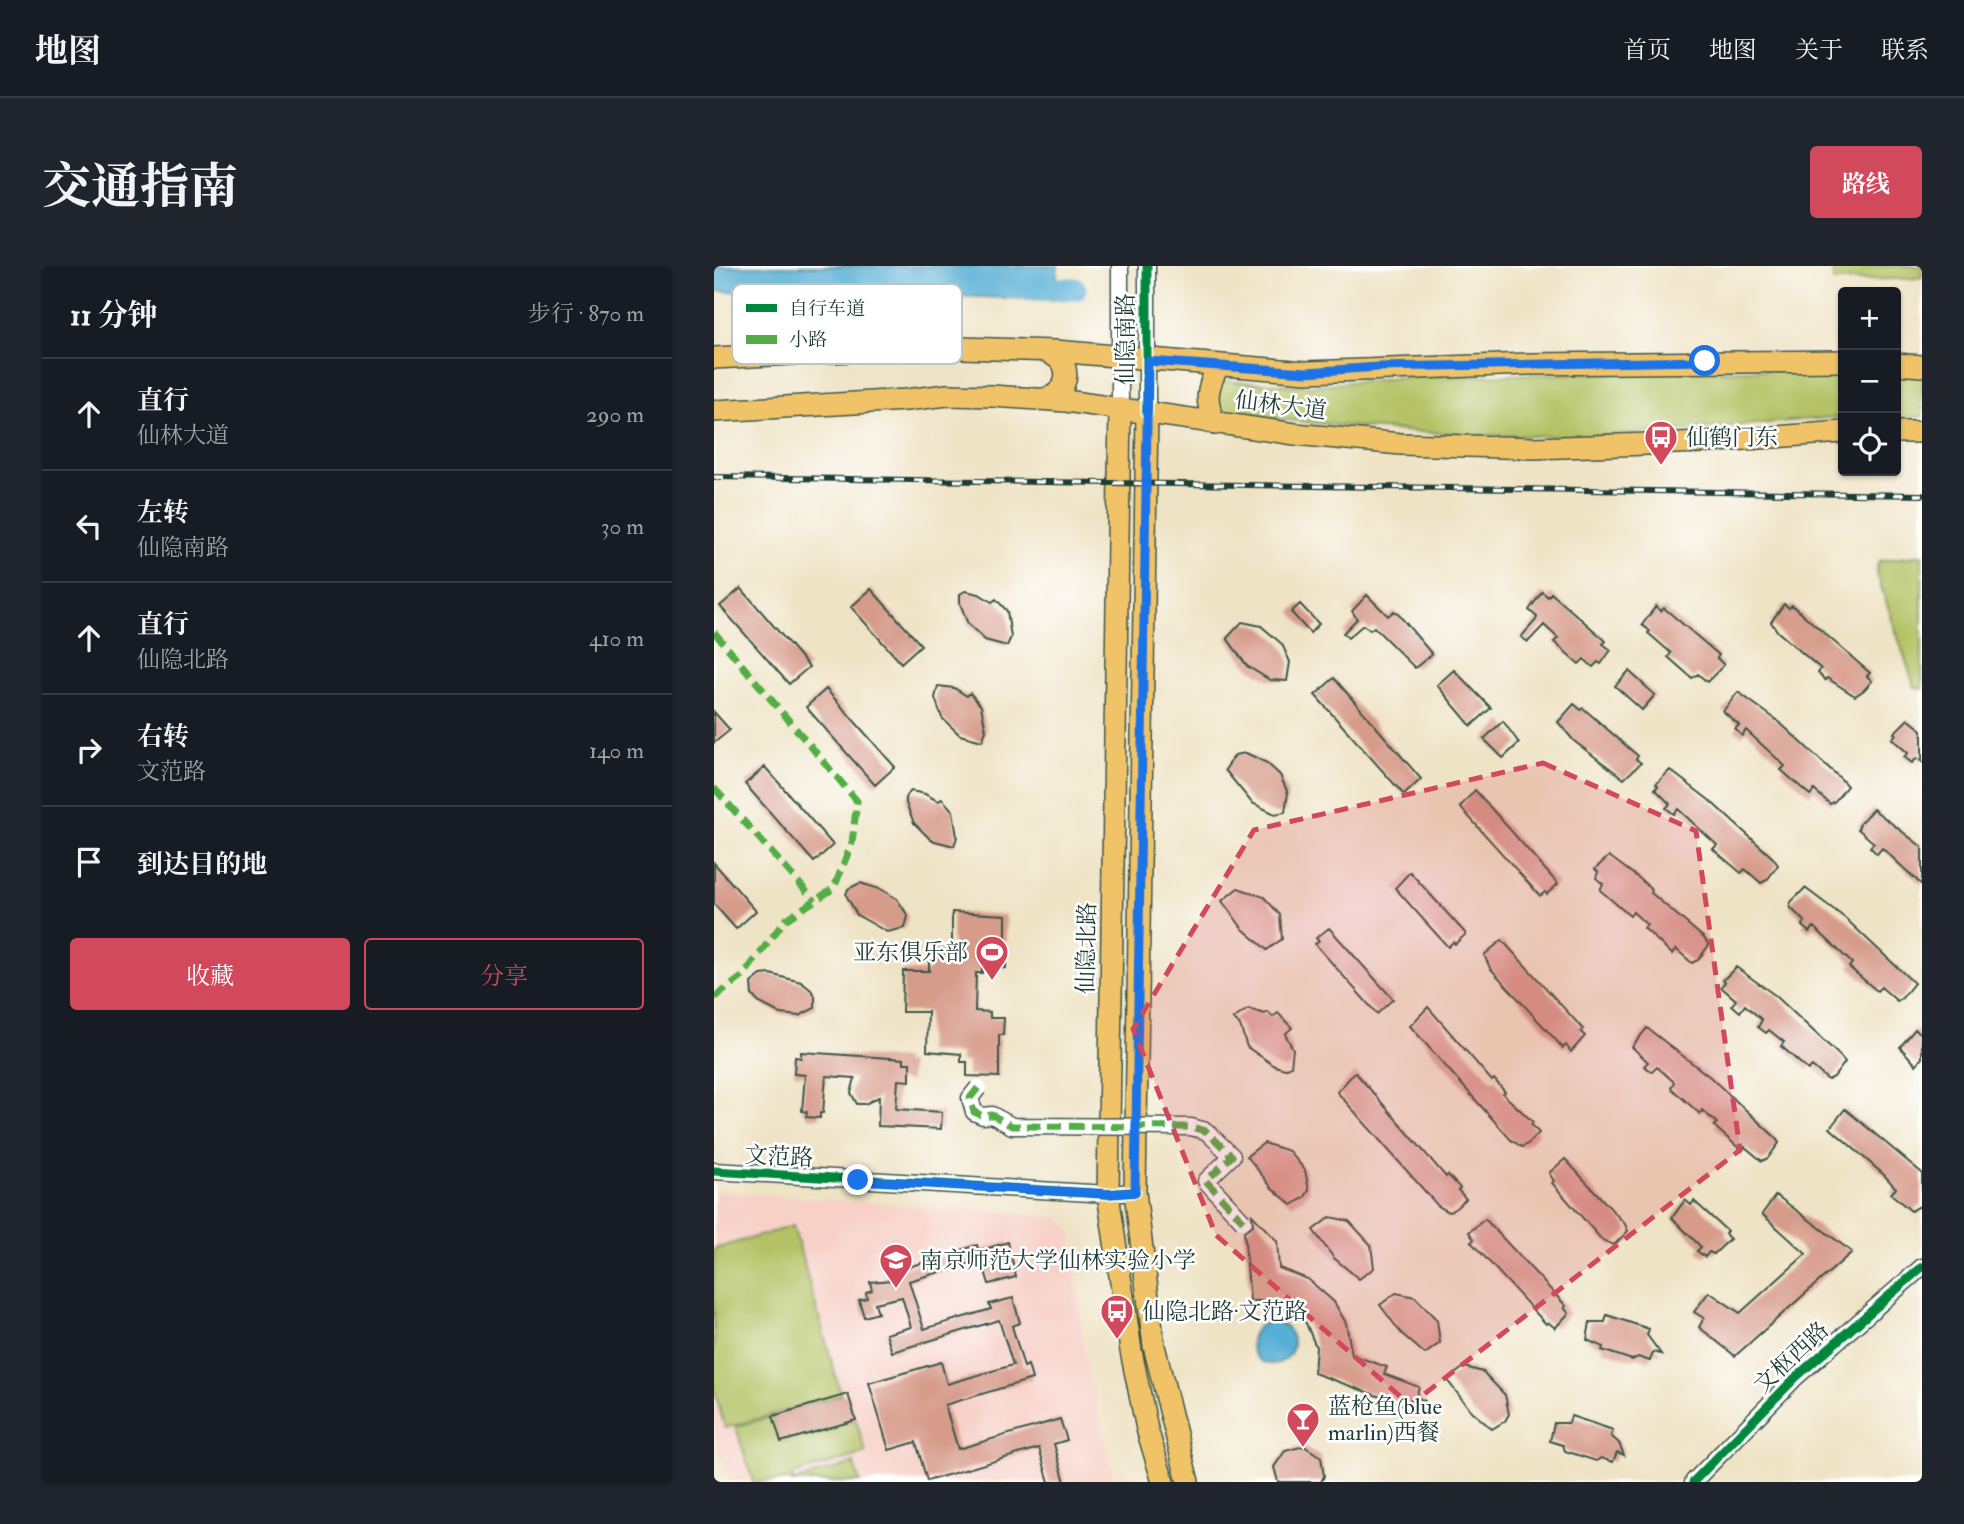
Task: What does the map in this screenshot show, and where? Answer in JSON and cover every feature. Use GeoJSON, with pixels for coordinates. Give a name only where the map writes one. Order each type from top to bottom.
{"type":"FeatureCollection","features":[{"type":"Feature","properties":{"kind":"main road","name":"仙林大道"},"geometry":{"type":"LineString","coordinates":[[962,348],[1047,351],[1218,367],[1307,372],[1516,364],[1838,361]]}},
{"type":"Feature","properties":{"kind":"main road"},"geometry":{"type":"LineString","coordinates":[[1044,399],[1061,390],[1066,379],[1062,360],[1047,351]]}},
{"type":"Feature","properties":{"kind":"main road","name":"仙林大道"},"geometry":{"type":"LineString","coordinates":[[714,358],[732,357]]}},
{"type":"Feature","properties":{"kind":"main road"},"geometry":{"type":"LineString","coordinates":[[1901,364],[1922,366]]}},
{"type":"Feature","properties":{"kind":"main road"},"geometry":{"type":"LineString","coordinates":[[1215,424],[1206,404],[1207,386],[1218,367]]}},
{"type":"Feature","properties":{"kind":"main road","name":"仙林大道"},"geometry":{"type":"LineString","coordinates":[[714,411],[906,400],[947,395],[1044,399],[1215,424],[1401,444],[1534,448],[1705,442],[1838,432]]}},
{"type":"Feature","properties":{"kind":"main road","name":"仙隐北路"},"geometry":{"type":"LineString","coordinates":[[1121,409],[1108,1194],[1131,1352],[1147,1429],[1163,1482]]}},
{"type":"Feature","properties":{"kind":"main road"},"geometry":{"type":"LineString","coordinates":[[1147,413],[1135,1192],[1154,1346],[1188,1482]]}},
{"type":"Feature","properties":{"kind":"main road"},"geometry":{"type":"LineString","coordinates":[[1901,432],[1922,432]]}},
{"type":"Feature","properties":{"kind":"street","name":"仙隐南路"},"geometry":{"type":"LineString","coordinates":[[1120,266],[1121,409]]}},
{"type":"Feature","properties":{"kind":"street","name":"仙隐南路"},"geometry":{"type":"LineString","coordinates":[[1147,266],[1147,413]]}},
{"type":"Feature","properties":{"kind":"street"},"geometry":{"type":"LineString","coordinates":[[978,1088],[971,1098],[974,1112],[983,1116],[992,1115],[1013,1126],[1191,1128],[1206,1131],[1231,1156],[1206,1181],[1243,1221]]}},
{"type":"Feature","properties":{"kind":"street","name":"文范路"},"geometry":{"type":"LineString","coordinates":[[714,1171],[1108,1194],[1135,1192]]}},
{"type":"Feature","properties":{"kind":"street","name":"文枢西路"},"geometry":{"type":"LineString","coordinates":[[1693,1482],[1796,1377],[1921,1269]]}},
{"type":"Feature","properties":{"kind":"highlighted area"},"geometry":{"type":"Polygon","coordinates":[[[1543,763],[1696,831],[1740,1150],[1410,1405],[1216,1235],[1133,1029],[1254,830],[1543,763]]]}},
{"type":"Feature","properties":{"kind":"shaded area","name":"南京师范大学仙林实验小学"},"geometry":{"type":"Polygon","coordinates":[[[714,1191],[1058,1216],[1071,1231],[1084,1350],[1114,1482],[729,1482],[714,1433],[714,1191]]]}},
{"type":"Feature","properties":{"kind":"green space"},"geometry":{"type":"Polygon","coordinates":[[[1833,266],[1922,266],[1922,278],[1833,281],[1833,266]]]}},
{"type":"Feature","properties":{"kind":"green space"},"geometry":{"type":"Polygon","coordinates":[[[1838,371],[1838,417],[1629,434],[1479,435],[1362,428],[1246,415],[1220,410],[1212,390],[1223,381],[1308,386],[1405,377],[1838,371]]]}},
{"type":"Feature","properties":{"kind":"green space"},"geometry":{"type":"Polygon","coordinates":[[[1901,373],[1922,375],[1922,417],[1901,417],[1901,373]]]}},
{"type":"Feature","properties":{"kind":"green space"},"geometry":{"type":"Polygon","coordinates":[[[1922,555],[1922,689],[1915,688],[1876,571],[1879,561],[1922,555]]]}},
{"type":"Feature","properties":{"kind":"green space"},"geometry":{"type":"Polygon","coordinates":[[[793,1226],[841,1395],[725,1428],[714,1389],[714,1249],[793,1226]]]}},
{"type":"Feature","properties":{"kind":"green space"},"geometry":{"type":"Polygon","coordinates":[[[773,1416],[782,1442],[856,1420],[866,1453],[792,1475],[793,1480],[753,1482],[736,1427],[773,1416]]]}},
{"type":"Feature","properties":{"kind":"green space"},"geometry":{"type":"Polygon","coordinates":[[[854,1463],[860,1482],[791,1482],[854,1463]]]}},
{"type":"Feature","properties":{"kind":"water"},"geometry":{"type":"Polygon","coordinates":[[[714,266],[1058,266],[1054,300],[962,296],[962,284],[732,284],[732,291],[714,291],[714,266]]]}},
{"type":"Feature","properties":{"kind":"water"},"geometry":{"type":"Polygon","coordinates":[[[1272,1322],[1287,1328],[1293,1343],[1287,1358],[1272,1364],[1257,1358],[1251,1343],[1257,1328],[1272,1322]]]}},
{"type":"Feature","properties":{"kind":"building"},"geometry":{"type":"Polygon","coordinates":[[[741,588],[809,667],[789,684],[720,606],[741,588]]]}},
{"type":"Feature","properties":{"kind":"building"},"geometry":{"type":"Polygon","coordinates":[[[871,589],[921,645],[901,663],[851,607],[871,589]]]}},
{"type":"Feature","properties":{"kind":"building"},"geometry":{"type":"Polygon","coordinates":[[[965,591],[979,594],[992,602],[996,599],[1007,611],[1011,637],[1007,646],[985,640],[968,624],[960,603],[960,594],[965,591]]]}},
{"type":"Feature","properties":{"kind":"building"},"geometry":{"type":"Polygon","coordinates":[[[1542,592],[1548,597],[1551,593],[1606,641],[1603,644],[1611,650],[1601,664],[1598,662],[1593,667],[1584,659],[1579,664],[1554,642],[1558,638],[1544,625],[1528,642],[1521,637],[1536,620],[1537,617],[1529,610],[1542,592]]]}},
{"type":"Feature","properties":{"kind":"building"},"geometry":{"type":"Polygon","coordinates":[[[1367,595],[1388,616],[1394,611],[1399,615],[1432,654],[1415,668],[1374,627],[1370,630],[1363,625],[1348,638],[1343,633],[1357,619],[1352,611],[1367,595]]]}},
{"type":"Feature","properties":{"kind":"building"},"geometry":{"type":"Polygon","coordinates":[[[1300,604],[1319,624],[1310,633],[1291,612],[1300,604]]]}},
{"type":"Feature","properties":{"kind":"building"},"geometry":{"type":"Polygon","coordinates":[[[1784,604],[1789,608],[1792,605],[1870,673],[1867,676],[1872,681],[1864,690],[1855,696],[1827,678],[1825,680],[1818,673],[1821,669],[1778,632],[1771,622],[1784,604]]]}},
{"type":"Feature","properties":{"kind":"building"},"geometry":{"type":"Polygon","coordinates":[[[1656,606],[1661,611],[1664,608],[1719,655],[1717,658],[1724,665],[1707,682],[1698,674],[1692,678],[1668,657],[1671,653],[1642,625],[1656,606]]]}},
{"type":"Feature","properties":{"kind":"building"},"geometry":{"type":"Polygon","coordinates":[[[1242,622],[1261,626],[1282,644],[1290,662],[1287,681],[1270,680],[1247,666],[1227,638],[1242,622]]]}},
{"type":"Feature","properties":{"kind":"building"},"geometry":{"type":"Polygon","coordinates":[[[1454,670],[1491,708],[1471,726],[1437,685],[1454,670]]]}},
{"type":"Feature","properties":{"kind":"building"},"geometry":{"type":"Polygon","coordinates":[[[1629,671],[1655,695],[1642,710],[1615,686],[1629,671]]]}},
{"type":"Feature","properties":{"kind":"building"},"geometry":{"type":"Polygon","coordinates":[[[1334,678],[1421,779],[1404,795],[1315,695],[1334,678]]]}},
{"type":"Feature","properties":{"kind":"building"},"geometry":{"type":"Polygon","coordinates":[[[938,686],[954,688],[967,696],[970,693],[981,706],[986,731],[982,741],[960,735],[942,718],[935,698],[938,686]]]}},
{"type":"Feature","properties":{"kind":"building"},"geometry":{"type":"Polygon","coordinates":[[[826,689],[895,767],[875,785],[806,707],[826,689]]]}},
{"type":"Feature","properties":{"kind":"building"},"geometry":{"type":"Polygon","coordinates":[[[1738,692],[1778,721],[1842,780],[1847,786],[1835,801],[1830,804],[1814,790],[1810,795],[1781,770],[1785,766],[1746,730],[1742,736],[1735,729],[1739,725],[1723,711],[1738,692]]]}},
{"type":"Feature","properties":{"kind":"building"},"geometry":{"type":"Polygon","coordinates":[[[1574,704],[1581,710],[1583,708],[1638,756],[1636,759],[1641,763],[1624,779],[1574,741],[1558,722],[1574,704]]]}},
{"type":"Feature","properties":{"kind":"building"},"geometry":{"type":"Polygon","coordinates":[[[714,712],[730,730],[714,743],[714,712]]]}},
{"type":"Feature","properties":{"kind":"building"},"geometry":{"type":"Polygon","coordinates":[[[1908,719],[1922,730],[1922,762],[1917,758],[1912,763],[1904,757],[1908,753],[1892,739],[1896,734],[1894,733],[1908,719]]]}},
{"type":"Feature","properties":{"kind":"building"},"geometry":{"type":"Polygon","coordinates":[[[1503,721],[1519,743],[1503,758],[1484,739],[1503,721]]]}},
{"type":"Feature","properties":{"kind":"building"},"geometry":{"type":"Polygon","coordinates":[[[1246,753],[1267,763],[1280,775],[1288,793],[1285,812],[1275,814],[1252,803],[1225,770],[1235,755],[1246,753]]]}},
{"type":"Feature","properties":{"kind":"building"},"geometry":{"type":"Polygon","coordinates":[[[765,767],[833,845],[814,862],[745,784],[765,767]]]}},
{"type":"Feature","properties":{"kind":"building"},"geometry":{"type":"Polygon","coordinates":[[[1670,770],[1709,800],[1773,858],[1778,865],[1767,880],[1761,883],[1745,869],[1741,873],[1713,849],[1717,845],[1678,809],[1674,814],[1666,808],[1670,804],[1655,789],[1658,786],[1656,784],[1670,770]]]}},
{"type":"Feature","properties":{"kind":"building"},"geometry":{"type":"Polygon","coordinates":[[[1475,790],[1558,884],[1547,894],[1545,892],[1540,896],[1460,807],[1475,790]]]}},
{"type":"Feature","properties":{"kind":"building"},"geometry":{"type":"Polygon","coordinates":[[[911,791],[938,801],[942,799],[953,811],[957,837],[954,846],[931,840],[914,823],[906,803],[906,796],[911,791]]]}},
{"type":"Feature","properties":{"kind":"building"},"geometry":{"type":"Polygon","coordinates":[[[1873,809],[1922,847],[1922,885],[1882,848],[1877,854],[1870,847],[1874,843],[1858,829],[1873,809]]]}},
{"type":"Feature","properties":{"kind":"building"},"geometry":{"type":"Polygon","coordinates":[[[1609,856],[1640,879],[1652,890],[1651,893],[1704,938],[1709,945],[1698,960],[1692,963],[1676,949],[1672,954],[1644,928],[1647,925],[1633,912],[1630,916],[1600,890],[1603,884],[1596,878],[1598,872],[1595,869],[1609,856]]]}},
{"type":"Feature","properties":{"kind":"building"},"geometry":{"type":"Polygon","coordinates":[[[714,863],[756,911],[736,929],[714,904],[714,863]]]}},
{"type":"Feature","properties":{"kind":"building"},"geometry":{"type":"Polygon","coordinates":[[[1410,872],[1466,934],[1455,944],[1453,942],[1448,947],[1395,888],[1410,872]]]}},
{"type":"Feature","properties":{"kind":"building"},"geometry":{"type":"Polygon","coordinates":[[[860,883],[882,890],[897,899],[908,916],[905,928],[887,932],[857,915],[846,895],[848,889],[860,883]]]}},
{"type":"Feature","properties":{"kind":"building"},"geometry":{"type":"Polygon","coordinates":[[[1238,888],[1264,897],[1280,915],[1282,939],[1267,950],[1243,929],[1222,901],[1238,888]]]}},
{"type":"Feature","properties":{"kind":"building"},"geometry":{"type":"Polygon","coordinates":[[[1805,888],[1845,918],[1914,983],[1902,998],[1897,1001],[1881,987],[1877,991],[1849,967],[1852,963],[1814,927],[1809,932],[1802,926],[1805,922],[1790,907],[1791,902],[1805,888]]]}},
{"type":"Feature","properties":{"kind":"building"},"geometry":{"type":"Polygon","coordinates":[[[952,912],[1006,915],[1006,968],[982,967],[982,973],[976,973],[975,1011],[990,1012],[990,1018],[1004,1018],[1003,1035],[999,1035],[999,1077],[967,1076],[967,1062],[961,1062],[961,1054],[927,1051],[928,1012],[902,1012],[903,971],[929,971],[929,950],[947,951],[947,946],[952,946],[952,912]]]}},
{"type":"Feature","properties":{"kind":"building"},"geometry":{"type":"Polygon","coordinates":[[[1329,928],[1393,999],[1377,1014],[1315,944],[1319,941],[1316,938],[1329,928]]]}},
{"type":"Feature","properties":{"kind":"building"},"geometry":{"type":"Polygon","coordinates":[[[1502,940],[1583,1029],[1581,1032],[1585,1036],[1571,1052],[1566,1045],[1563,1048],[1490,968],[1484,955],[1502,940]]]}},
{"type":"Feature","properties":{"kind":"building"},"geometry":{"type":"Polygon","coordinates":[[[1736,967],[1776,996],[1840,1056],[1845,1062],[1834,1077],[1828,1080],[1812,1066],[1808,1070],[1781,1046],[1784,1042],[1769,1030],[1766,1033],[1758,1027],[1762,1020],[1745,1005],[1740,1012],[1732,1005],[1736,1000],[1721,987],[1725,982],[1723,980],[1736,967]]]}},
{"type":"Feature","properties":{"kind":"building"},"geometry":{"type":"Polygon","coordinates":[[[770,974],[801,982],[815,996],[815,1008],[799,1016],[781,1014],[758,1002],[752,995],[751,983],[761,975],[770,974]]]}},
{"type":"Feature","properties":{"kind":"building"},"geometry":{"type":"Polygon","coordinates":[[[1428,1007],[1492,1081],[1494,1079],[1505,1092],[1503,1094],[1533,1122],[1531,1124],[1539,1133],[1529,1143],[1522,1147],[1511,1140],[1410,1026],[1428,1007]]]}},
{"type":"Feature","properties":{"kind":"building"},"geometry":{"type":"Polygon","coordinates":[[[1248,1009],[1265,1014],[1268,1012],[1273,1017],[1278,1013],[1292,1028],[1285,1034],[1293,1049],[1291,1066],[1285,1069],[1275,1066],[1247,1047],[1240,1025],[1233,1019],[1248,1009]]]}},
{"type":"Feature","properties":{"kind":"building"},"geometry":{"type":"Polygon","coordinates":[[[1647,1028],[1710,1077],[1774,1136],[1779,1143],[1768,1158],[1762,1161],[1745,1147],[1742,1151],[1714,1126],[1717,1123],[1702,1110],[1700,1114],[1671,1088],[1674,1082],[1657,1067],[1652,1072],[1644,1066],[1648,1062],[1632,1047],[1647,1028]]]}},
{"type":"Feature","properties":{"kind":"building"},"geometry":{"type":"Polygon","coordinates":[[[1915,1029],[1922,1034],[1922,1058],[1916,1065],[1900,1047],[1915,1029]]]}},
{"type":"Feature","properties":{"kind":"building"},"geometry":{"type":"Polygon","coordinates":[[[801,1052],[904,1059],[904,1063],[910,1063],[910,1081],[898,1080],[896,1109],[942,1112],[941,1129],[878,1126],[879,1097],[865,1104],[857,1104],[851,1093],[855,1078],[826,1076],[823,1113],[820,1113],[820,1118],[806,1117],[807,1112],[802,1111],[805,1075],[794,1074],[795,1057],[801,1058],[801,1052]]]}},
{"type":"Feature","properties":{"kind":"building"},"geometry":{"type":"Polygon","coordinates":[[[1355,1072],[1446,1177],[1448,1175],[1460,1188],[1458,1190],[1466,1199],[1456,1208],[1449,1212],[1438,1206],[1337,1092],[1355,1072]]]}},
{"type":"Feature","properties":{"kind":"building"},"geometry":{"type":"Polygon","coordinates":[[[1845,1109],[1922,1173],[1922,1205],[1911,1211],[1891,1194],[1896,1188],[1883,1174],[1830,1128],[1845,1109]]]}},
{"type":"Feature","properties":{"kind":"building"},"geometry":{"type":"Polygon","coordinates":[[[1264,1143],[1289,1151],[1305,1170],[1309,1190],[1305,1197],[1292,1205],[1272,1188],[1247,1156],[1264,1143]]]}},
{"type":"Feature","properties":{"kind":"building"},"geometry":{"type":"Polygon","coordinates":[[[1565,1159],[1625,1224],[1628,1231],[1614,1245],[1602,1240],[1552,1183],[1554,1181],[1549,1173],[1565,1159]]]}},
{"type":"Feature","properties":{"kind":"building"},"geometry":{"type":"Polygon","coordinates":[[[1776,1195],[1852,1252],[1735,1356],[1699,1327],[1704,1318],[1694,1312],[1709,1292],[1740,1313],[1806,1254],[1762,1214],[1776,1195]]]}},
{"type":"Feature","properties":{"kind":"building"},"geometry":{"type":"Polygon","coordinates":[[[1685,1200],[1691,1205],[1694,1201],[1727,1231],[1725,1234],[1730,1239],[1714,1254],[1709,1252],[1705,1257],[1697,1251],[1701,1247],[1672,1218],[1685,1200]]]}},
{"type":"Feature","properties":{"kind":"building"},"geometry":{"type":"Polygon","coordinates":[[[1252,1215],[1277,1241],[1279,1268],[1308,1279],[1334,1302],[1346,1323],[1352,1355],[1387,1367],[1384,1374],[1419,1387],[1416,1397],[1425,1401],[1422,1412],[1314,1373],[1316,1347],[1306,1323],[1285,1306],[1268,1301],[1250,1301],[1244,1231],[1253,1225],[1252,1215]]]}},
{"type":"Feature","properties":{"kind":"building"},"geometry":{"type":"Polygon","coordinates":[[[1330,1217],[1349,1221],[1371,1245],[1374,1268],[1359,1279],[1334,1258],[1313,1230],[1330,1217]]]}},
{"type":"Feature","properties":{"kind":"building"},"geometry":{"type":"Polygon","coordinates":[[[1485,1219],[1566,1306],[1564,1308],[1569,1313],[1555,1328],[1548,1322],[1546,1324],[1471,1242],[1474,1240],[1469,1232],[1485,1219]]]}},
{"type":"Feature","properties":{"kind":"building"},"geometry":{"type":"Polygon","coordinates":[[[1008,1242],[1016,1277],[989,1284],[979,1251],[1008,1242]]]}},
{"type":"Feature","properties":{"kind":"building"},"geometry":{"type":"Polygon","coordinates":[[[977,1245],[981,1260],[909,1281],[924,1329],[991,1309],[989,1304],[1013,1298],[1020,1323],[1012,1326],[1024,1367],[1028,1365],[1032,1379],[945,1405],[958,1449],[1060,1419],[1067,1440],[1054,1444],[1065,1482],[1049,1482],[1039,1448],[927,1481],[916,1442],[889,1450],[869,1383],[941,1362],[947,1384],[1013,1365],[999,1320],[892,1352],[886,1334],[911,1327],[902,1297],[875,1303],[878,1313],[864,1317],[859,1300],[867,1298],[866,1292],[872,1290],[870,1282],[892,1280],[890,1273],[977,1245]]]}},
{"type":"Feature","properties":{"kind":"building"},"geometry":{"type":"Polygon","coordinates":[[[1396,1293],[1415,1297],[1437,1320],[1440,1343],[1425,1354],[1401,1333],[1380,1305],[1396,1293]]]}},
{"type":"Feature","properties":{"kind":"building"},"geometry":{"type":"Polygon","coordinates":[[[1607,1315],[1649,1329],[1647,1335],[1661,1354],[1653,1352],[1650,1361],[1638,1357],[1632,1360],[1602,1350],[1603,1347],[1587,1340],[1590,1322],[1605,1322],[1607,1315]]]}},
{"type":"Feature","properties":{"kind":"building"},"geometry":{"type":"Polygon","coordinates":[[[1464,1367],[1483,1372],[1505,1395],[1509,1414],[1505,1421],[1492,1429],[1472,1412],[1447,1380],[1464,1367]]]}},
{"type":"Feature","properties":{"kind":"building"},"geometry":{"type":"Polygon","coordinates":[[[848,1394],[856,1420],[781,1442],[773,1416],[848,1394]]]}},
{"type":"Feature","properties":{"kind":"building"},"geometry":{"type":"Polygon","coordinates":[[[1571,1416],[1613,1430],[1611,1436],[1619,1443],[1624,1455],[1617,1452],[1613,1462],[1601,1458],[1596,1461],[1565,1451],[1563,1445],[1550,1441],[1554,1423],[1569,1423],[1571,1416]]]}},
{"type":"Feature","properties":{"kind":"building"},"geometry":{"type":"Polygon","coordinates":[[[1304,1446],[1321,1457],[1324,1476],[1321,1482],[1278,1482],[1274,1467],[1285,1451],[1304,1446]]]}},
{"type":"Feature","properties":{"kind":"waterway"},"geometry":{"type":"LineString","coordinates":[[1025,288],[1075,289]]}},
{"type":"Feature","properties":{"kind":"railway"},"geometry":{"type":"LineString","coordinates":[[714,477],[1922,495]]}},
{"type":"Feature","properties":{"kind":"marked path"},"geometry":{"type":"LineString","coordinates":[[714,632],[857,801],[852,843],[834,888],[785,920],[742,977],[714,998]]}},
{"type":"Feature","properties":{"kind":"marked path"},"geometry":{"type":"LineString","coordinates":[[714,788],[815,901]]}},
{"type":"Feature","properties":{"kind":"marked path"},"geometry":{"type":"LineString","coordinates":[[978,1088],[970,1098],[974,1112],[983,1116],[992,1115],[1012,1126],[1191,1127],[1206,1131],[1232,1156],[1206,1181],[1243,1221]]}},
{"type":"Feature","properties":{"kind":"cycle path"},"geometry":{"type":"LineString","coordinates":[[1147,266],[1147,413]]}},
{"type":"Feature","properties":{"kind":"cycle path"},"geometry":{"type":"LineString","coordinates":[[714,1171],[1108,1194],[1135,1192]]}},
{"type":"Feature","properties":{"kind":"cycle path"},"geometry":{"type":"LineString","coordinates":[[1693,1482],[1796,1377],[1922,1267]]}},
{"type":"Feature","properties":{"kind":"place","name":"仙鹤门东"},"geometry":{"type":"Point","coordinates":[1661,467]}},
{"type":"Feature","properties":{"kind":"place","name":"亚东俱乐部"},"geometry":{"type":"Point","coordinates":[992,982]}},
{"type":"Feature","properties":{"kind":"place","name":"南京师范大学仙林实验小学"},"geometry":{"type":"Point","coordinates":[896,1290]}},
{"type":"Feature","properties":{"kind":"place","name":"仙隐北路·文范路"},"geometry":{"type":"Point","coordinates":[1117,1341]}},
{"type":"Feature","properties":{"kind":"place","name":"蓝枪鱼(blue marlin)西餐"},"geometry":{"type":"Point","coordinates":[1303,1449]}},
{"type":"Feature","properties":{"kind":"route"},"geometry":{"type":"LineString","coordinates":[[858,1180],[1108,1194],[1135,1192],[1148,361],[1307,372],[1378,367],[1705,361]]}}]}
